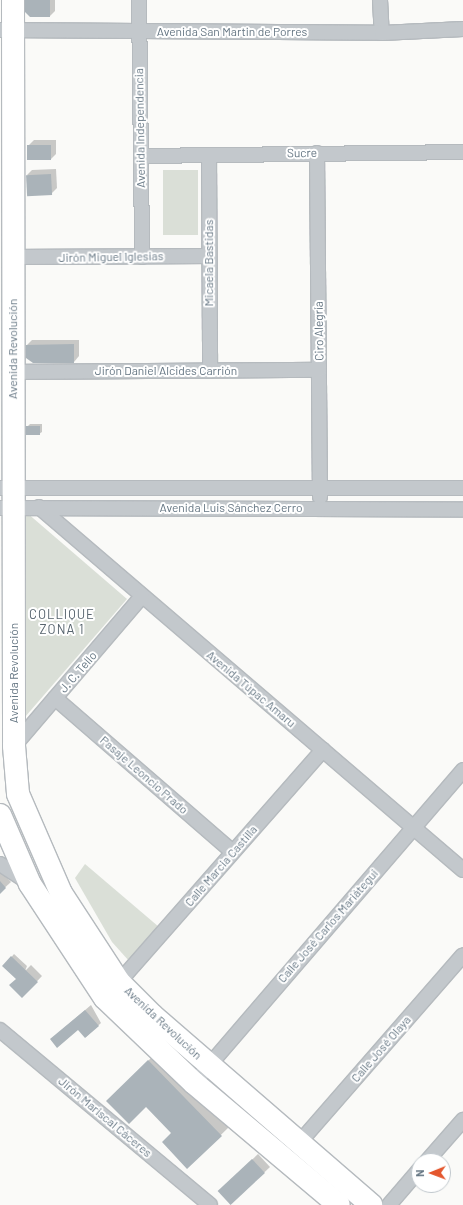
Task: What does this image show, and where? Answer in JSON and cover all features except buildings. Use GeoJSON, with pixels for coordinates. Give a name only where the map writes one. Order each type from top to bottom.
{"type":"FeatureCollection","features":[{"type":"Feature","properties":{"kind":"main road","name":"Avenida Revolución"},"geometry":{"type":"LineString","coordinates":[[13,0],[6,31],[13,257],[12,372],[7,498],[14,746],[18,794],[37,845],[82,928],[119,982],[210,1065],[371,1205]]}},
{"type":"Feature","properties":{"kind":"main road","name":"Avenida Revolución"},"geometry":{"type":"LineString","coordinates":[[0,815],[30,884],[105,998],[194,1083],[339,1205]]}},
{"type":"Feature","properties":{"kind":"street","name":"Avenida Independencia"},"geometry":{"type":"LineString","coordinates":[[139,0],[142,257]]}},
{"type":"Feature","properties":{"kind":"street"},"geometry":{"type":"LineString","coordinates":[[380,0],[382,33]]}},
{"type":"Feature","properties":{"kind":"street","name":"Avenida San Martin de Porres"},"geometry":{"type":"LineString","coordinates":[[6,31],[382,33],[463,29]]}},
{"type":"Feature","properties":{"kind":"street","name":"Sucre"},"geometry":{"type":"LineString","coordinates":[[141,156],[463,152]]}},
{"type":"Feature","properties":{"kind":"street","name":"Ciro Alegría"},"geometry":{"type":"LineString","coordinates":[[317,153],[321,509]]}},
{"type":"Feature","properties":{"kind":"street","name":"Micaela Bastidas"},"geometry":{"type":"LineString","coordinates":[[209,155],[210,371]]}},
{"type":"Feature","properties":{"kind":"street","name":"Jirón Miguel Iglesias"},"geometry":{"type":"LineString","coordinates":[[13,257],[209,256]]}},
{"type":"Feature","properties":{"kind":"street","name":"Jirón Daniel Alcides Carrión"},"geometry":{"type":"LineString","coordinates":[[12,372],[319,370]]}},
{"type":"Feature","properties":{"kind":"street","name":"Avenida Luis Sánchez Cerro"},"geometry":{"type":"LineString","coordinates":[[7,498],[320,487],[463,488]]}},
{"type":"Feature","properties":{"kind":"street","name":"Avenida Luis Sánchez Cerro"},"geometry":{"type":"LineString","coordinates":[[7,498],[39,507],[463,510]]}},
{"type":"Feature","properties":{"kind":"street","name":"Avenida Túpac Amaru"},"geometry":{"type":"LineString","coordinates":[[39,507],[463,870]]}},
{"type":"Feature","properties":{"kind":"street","name":"J. C. Tello"},"geometry":{"type":"LineString","coordinates":[[14,746],[142,596]]}},
{"type":"Feature","properties":{"kind":"street","name":"Pasaje Leoncio Prado"},"geometry":{"type":"LineString","coordinates":[[55,698],[233,852]]}},
{"type":"Feature","properties":{"kind":"street","name":"Calle Marcia Castilla"},"geometry":{"type":"LineString","coordinates":[[119,982],[323,750]]}},
{"type":"Feature","properties":{"kind":"street","name":"Calle José Carlos Mariátegui"},"geometry":{"type":"LineString","coordinates":[[194,1083],[463,770]]}},
{"type":"Feature","properties":{"kind":"street"},"geometry":{"type":"LineString","coordinates":[[0,864],[30,884]]}},
{"type":"Feature","properties":{"kind":"street","name":"Calle José Olaya"},"geometry":{"type":"LineString","coordinates":[[299,1143],[463,955]]}},
{"type":"Feature","properties":{"kind":"street","name":"Jirón Mariscal Cáceres"},"geometry":{"type":"LineString","coordinates":[[0,1030],[210,1205]]}},
{"type":"Feature","properties":{"kind":"street"},"geometry":{"type":"LineString","coordinates":[[434,1153],[463,1120]]}},
{"type":"Feature","properties":{"kind":"street"},"geometry":{"type":"LineString","coordinates":[[389,1205],[411,1179]]}},
{"type":"Feature","properties":{"kind":"shaded area"},"geometry":{"type":"Polygon","coordinates":[[[163,170],[198,170],[198,235],[163,235],[163,170]]]}},
{"type":"Feature","properties":{"kind":"shaded area"},"geometry":{"type":"Polygon","coordinates":[[[26,512],[127,599],[25,717],[26,512]]]}},
{"type":"Feature","properties":{"kind":"shaded area"},"geometry":{"type":"Polygon","coordinates":[[[85,864],[159,927],[129,961],[112,942],[75,878],[85,864]]]}},
{"type":"Feature","properties":{"kind":"district","name":"COLLIQUE ZONA 1"},"geometry":{"type":"Point","coordinates":[62,622]}}]}
